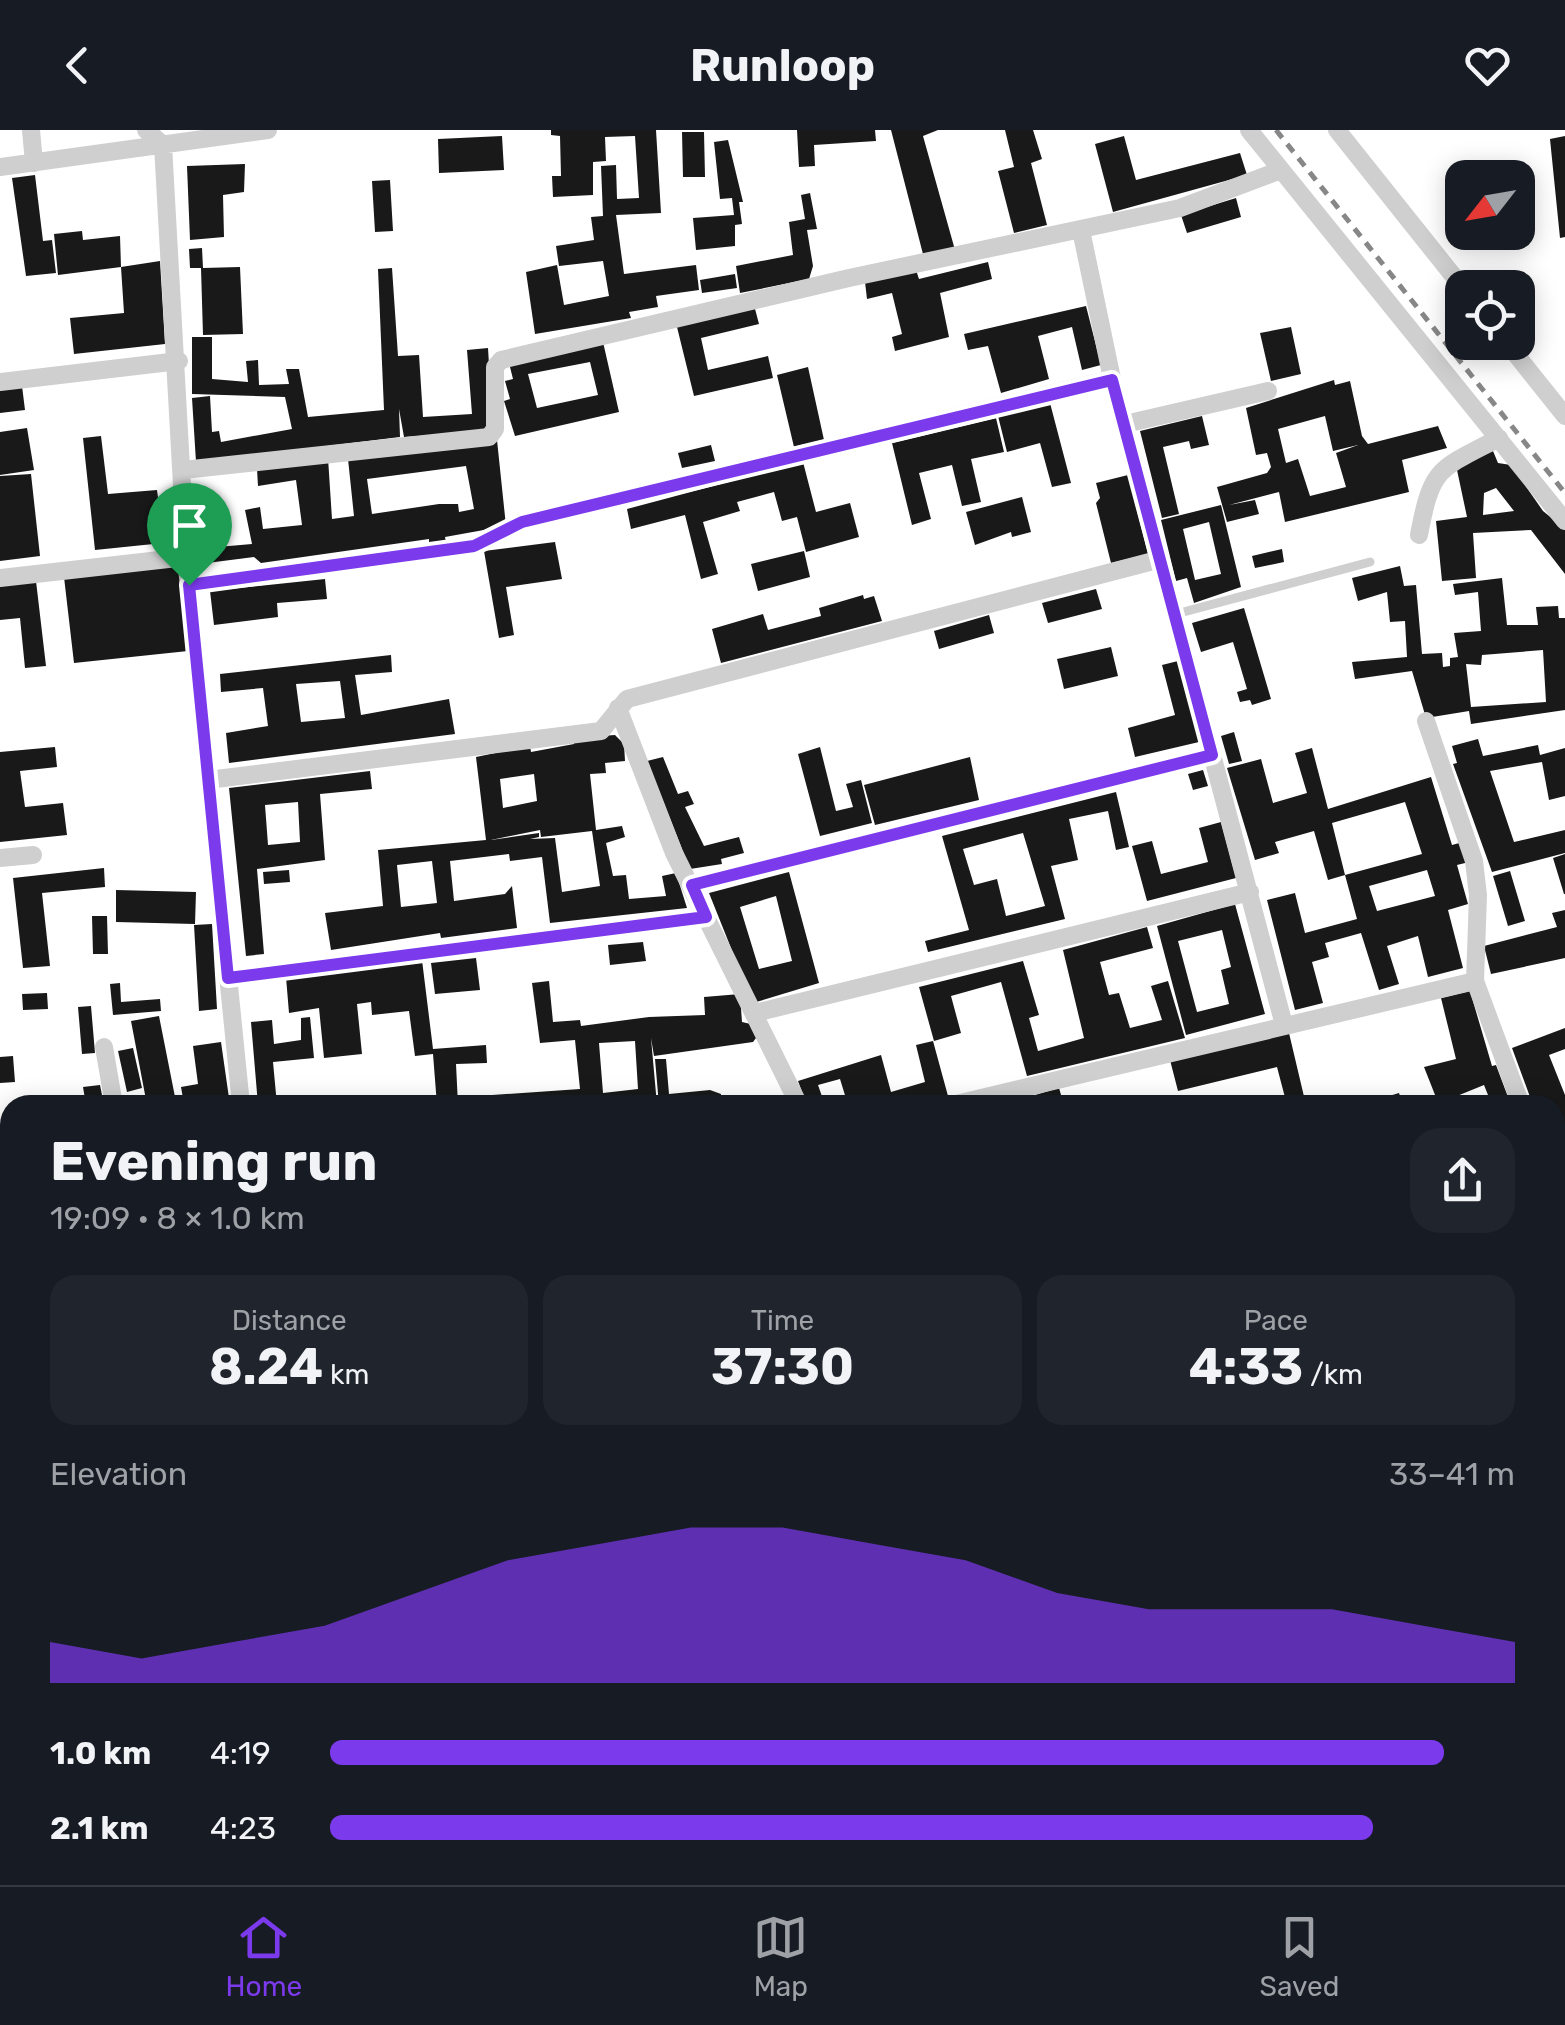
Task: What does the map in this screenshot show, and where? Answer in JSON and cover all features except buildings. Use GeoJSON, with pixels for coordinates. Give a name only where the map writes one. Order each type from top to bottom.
{"type":"FeatureCollection","features":[{"type":"Feature","properties":{"kind":"street"},"geometry":{"type":"LineString","coordinates":[[31,130],[34,163]]}},
{"type":"Feature","properties":{"kind":"street"},"geometry":{"type":"LineString","coordinates":[[146,130],[164,145],[179,361],[186,557],[240,1095]]}},
{"type":"Feature","properties":{"kind":"street"},"geometry":{"type":"LineString","coordinates":[[0,167],[268,130]]}},
{"type":"Feature","properties":{"kind":"street"},"geometry":{"type":"LineString","coordinates":[[1249,130],[1565,522]]}},
{"type":"Feature","properties":{"kind":"street"},"geometry":{"type":"LineString","coordinates":[[1337,130],[1448,270]]}},
{"type":"Feature","properties":{"kind":"street"},"geometry":{"type":"LineString","coordinates":[[184,470],[489,437],[494,430],[495,367],[502,360],[1180,208],[1282,170]]}},
{"type":"Feature","properties":{"kind":"street"},"geometry":{"type":"LineString","coordinates":[[1081,230],[1112,380],[1284,1025]]}},
{"type":"Feature","properties":{"kind":"street"},"geometry":{"type":"LineString","coordinates":[[1520,360],[1565,416]]}},
{"type":"Feature","properties":{"kind":"street"},"geometry":{"type":"LineString","coordinates":[[0,382],[179,361]]}},
{"type":"Feature","properties":{"kind":"street"},"geometry":{"type":"LineString","coordinates":[[189,585],[474,546],[522,522],[1112,380]]}},
{"type":"Feature","properties":{"kind":"street"},"geometry":{"type":"LineString","coordinates":[[1124,424],[1268,391]]}},
{"type":"Feature","properties":{"kind":"street"},"geometry":{"type":"LineString","coordinates":[[1419,535],[1428,490],[1440,470],[1499,438]]}},
{"type":"Feature","properties":{"kind":"street"},"geometry":{"type":"LineString","coordinates":[[0,578],[186,557]]}},
{"type":"Feature","properties":{"kind":"street"},"geometry":{"type":"LineString","coordinates":[[208,780],[602,731],[627,699],[1161,559]]}},
{"type":"Feature","properties":{"kind":"street"},"geometry":{"type":"LineString","coordinates":[[618,708],[674,852],[794,1095]]}},
{"type":"Feature","properties":{"kind":"street"},"geometry":{"type":"LineString","coordinates":[[1426,720],[1474,861],[1478,895],[1475,981],[1517,1095]]}},
{"type":"Feature","properties":{"kind":"street"},"geometry":{"type":"LineString","coordinates":[[692,885],[1212,755]]}},
{"type":"Feature","properties":{"kind":"street"},"geometry":{"type":"LineString","coordinates":[[0,858],[33,855]]}},
{"type":"Feature","properties":{"kind":"street"},"geometry":{"type":"LineString","coordinates":[[755,1013],[1250,892]]}},
{"type":"Feature","properties":{"kind":"street"},"geometry":{"type":"LineString","coordinates":[[228,978],[706,917]]}},
{"type":"Feature","properties":{"kind":"street"},"geometry":{"type":"LineString","coordinates":[[994,1095],[1475,981]]}},
{"type":"Feature","properties":{"kind":"street"},"geometry":{"type":"LineString","coordinates":[[104,1047],[112,1095]]}},
{"type":"Feature","properties":{"kind":"lane"},"geometry":{"type":"LineString","coordinates":[[1176,614],[1370,562]]}},
{"type":"Feature","properties":{"kind":"railway"},"geometry":{"type":"LineString","coordinates":[[1276,130],[1565,493]]}},
{"type":"Feature","properties":{"kind":"route"},"geometry":{"type":"LineString","coordinates":[[1112,380],[1212,755],[692,885],[706,917],[228,978],[189,585],[474,546],[522,522],[1112,380]]}}]}
